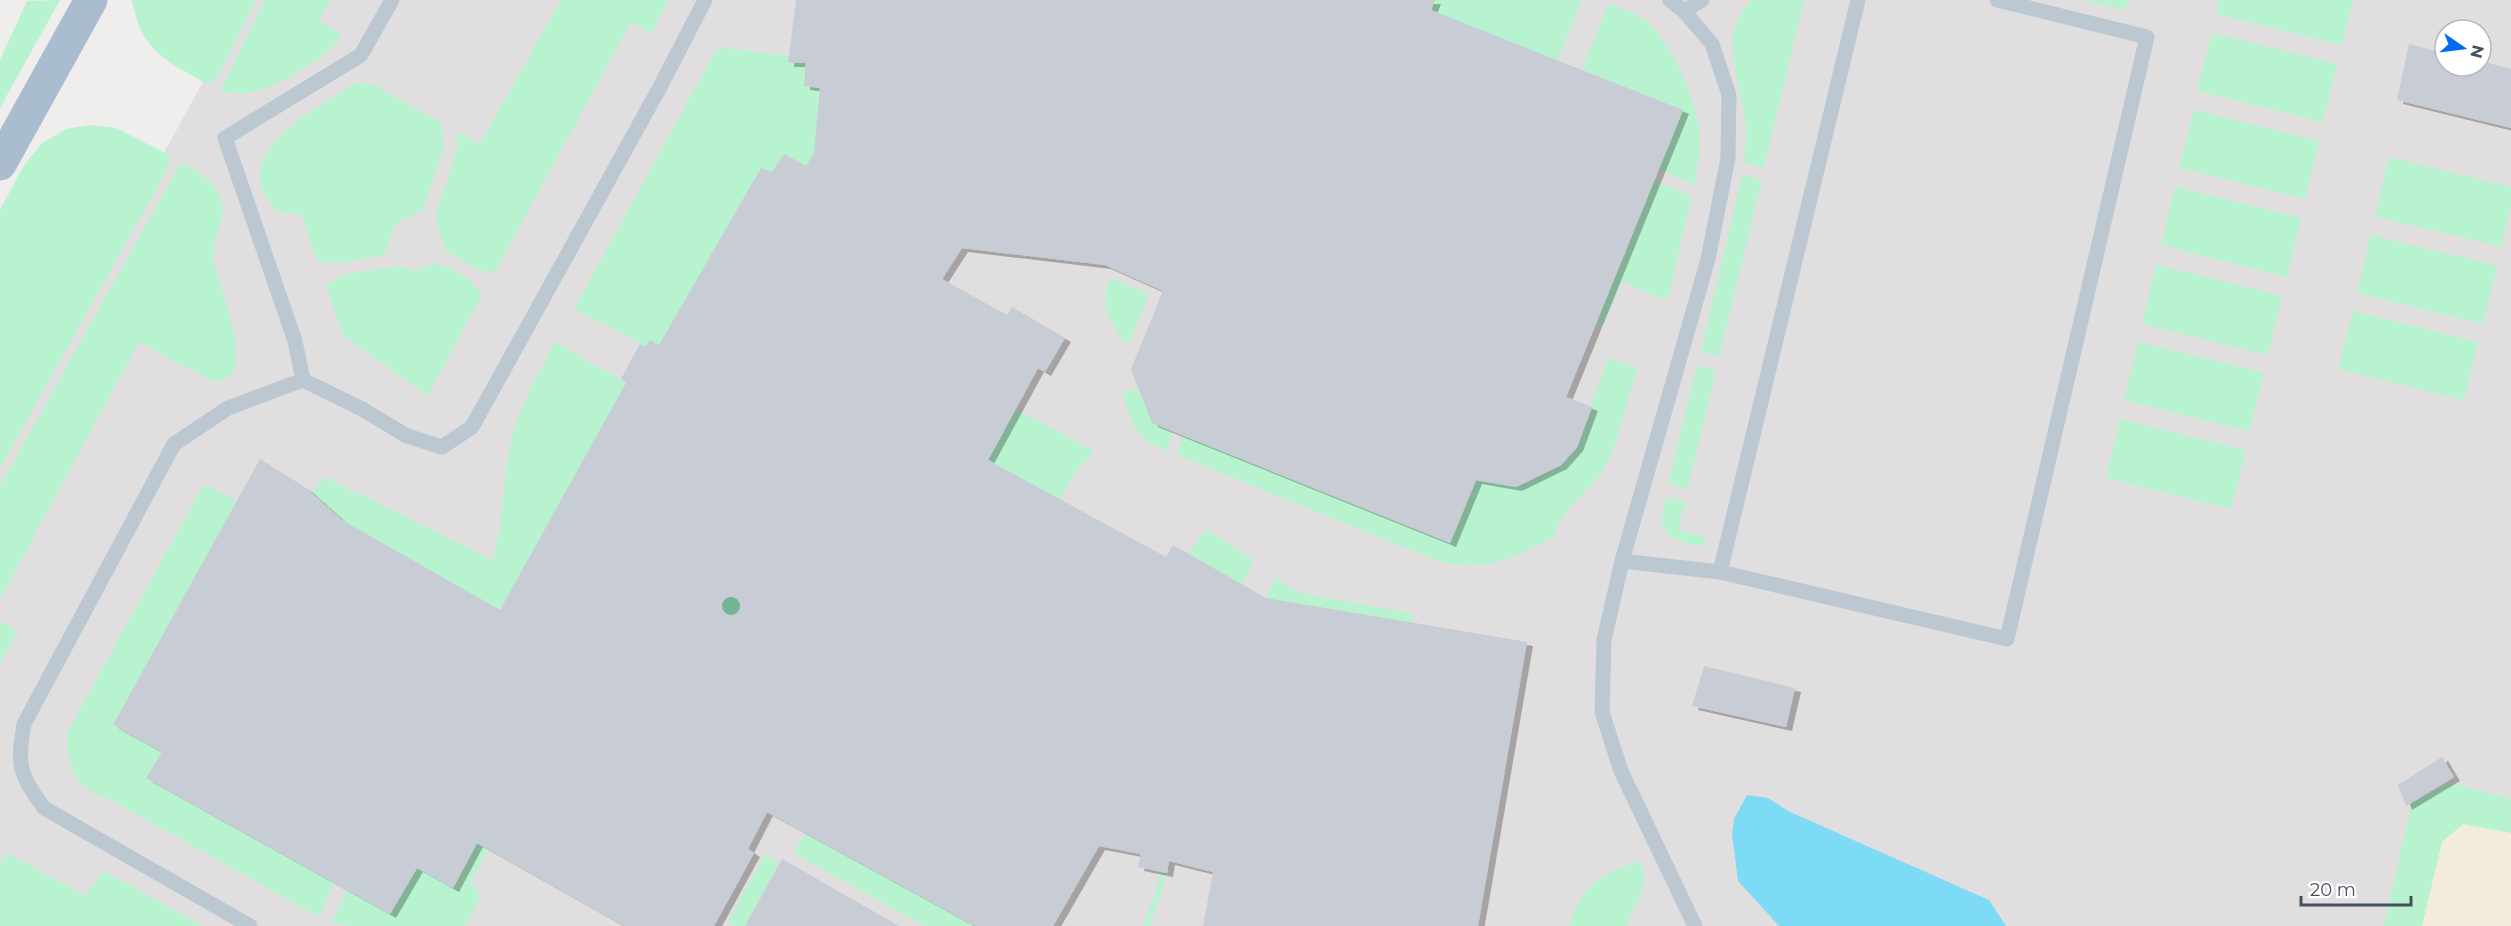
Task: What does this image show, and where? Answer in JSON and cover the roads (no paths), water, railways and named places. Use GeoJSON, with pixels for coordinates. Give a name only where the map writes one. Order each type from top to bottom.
{"type":"FeatureCollection","features":[{"type":"Feature","properties":{"kind":"main road"},"geometry":{"type":"LineString","coordinates":[[0,164],[91,0]]}},
{"type":"Feature","properties":{"kind":"lane"},"geometry":{"type":"LineString","coordinates":[[303,380],[295,341],[225,138],[361,54],[392,0]]}},
{"type":"Feature","properties":{"kind":"lane"},"geometry":{"type":"LineString","coordinates":[[250,926],[44,808],[25,781],[19,754],[24,724],[174,444],[228,408],[303,380],[362,409],[407,436],[442,447],[472,427],[660,87],[705,0]]}},
{"type":"Feature","properties":{"kind":"lane"},"geometry":{"type":"LineString","coordinates":[[1670,0],[1684,11],[1712,44],[1729,95],[1728,158],[1708,259],[1622,561],[1604,640],[1602,712],[1621,771],[1695,926]]}},
{"type":"Feature","properties":{"kind":"lane"},"geometry":{"type":"LineString","coordinates":[[1684,11],[1702,0]]}},
{"type":"Feature","properties":{"kind":"lane"},"geometry":{"type":"LineString","coordinates":[[1720,572],[1858,0]]}},
{"type":"Feature","properties":{"kind":"lane"},"geometry":{"type":"LineString","coordinates":[[1622,561],[1720,572],[2007,639],[2147,37],[1997,0]]}},
{"type":"Feature","properties":{"kind":"water"},"geometry":{"type":"Polygon","coordinates":[[[1747,795],[1768,798],[1788,811],[1989,900],[2006,926],[1779,926],[1738,881],[1732,834],[1734,819],[1747,795]]]}}]}
